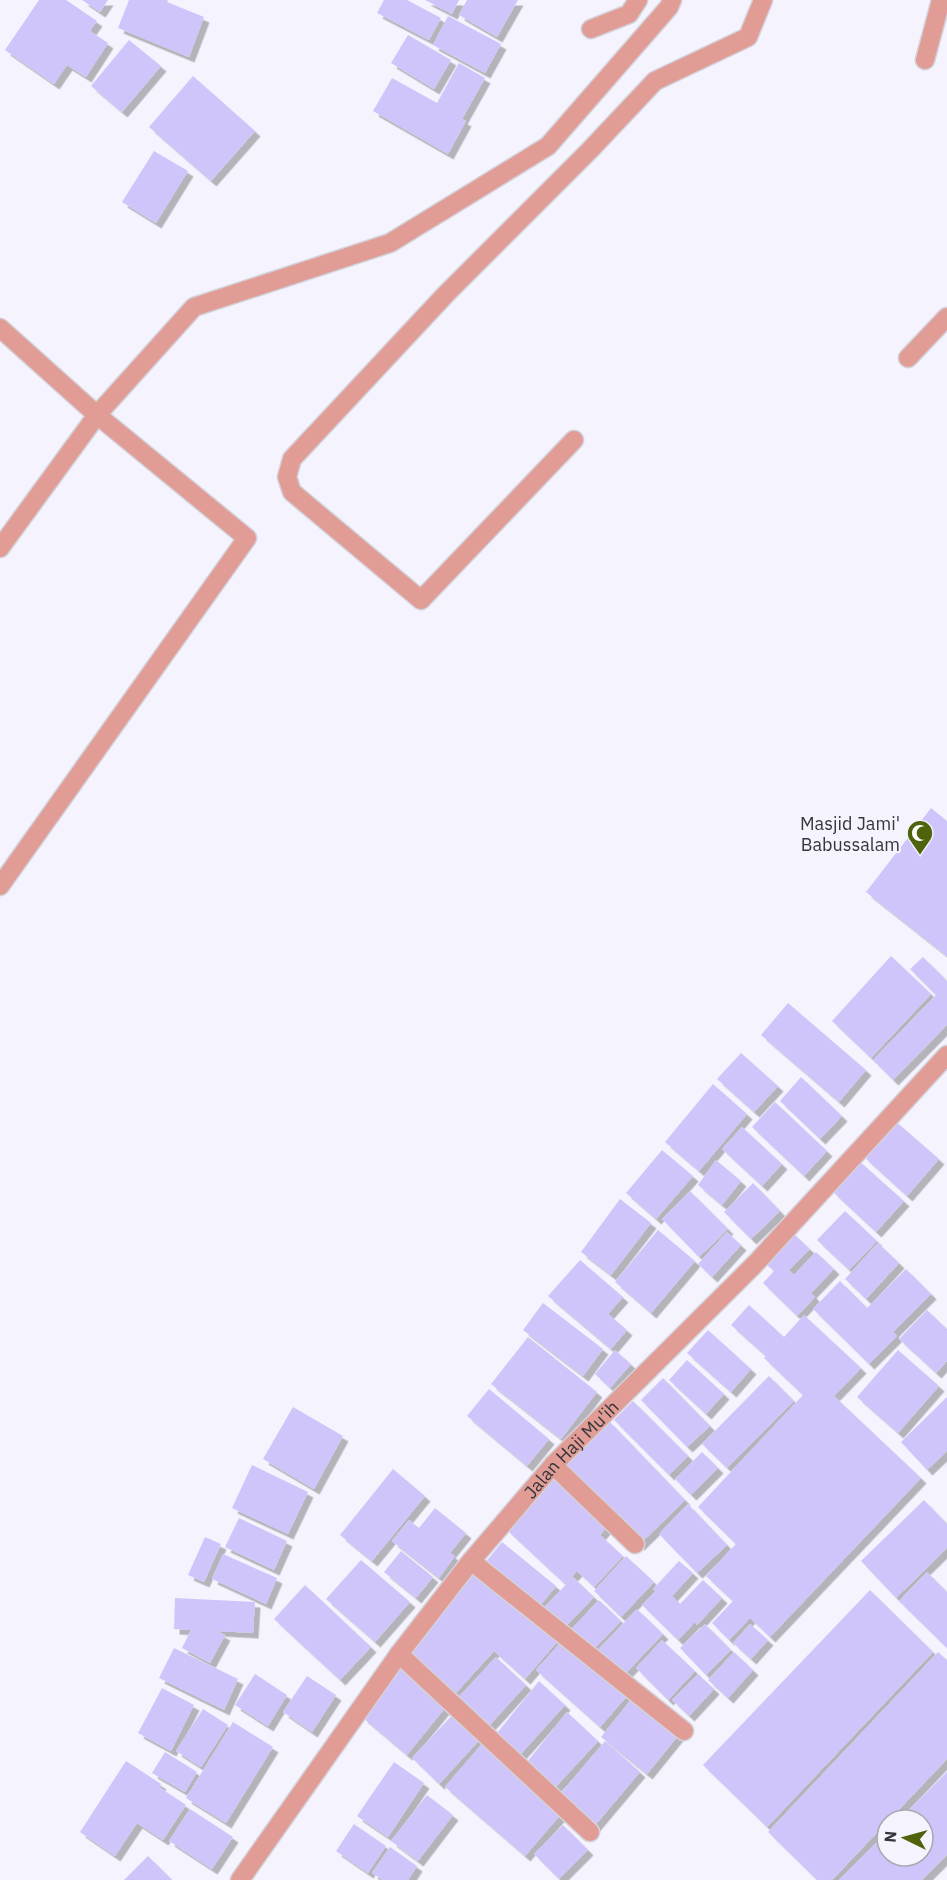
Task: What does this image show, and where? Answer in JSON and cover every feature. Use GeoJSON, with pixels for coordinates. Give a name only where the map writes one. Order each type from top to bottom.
{"type":"FeatureCollection","features":[{"type":"Feature","properties":{"kind":"street"},"geometry":{"type":"LineString","coordinates":[[591,28],[628,14],[638,0]]}},
{"type":"Feature","properties":{"kind":"street"},"geometry":{"type":"LineString","coordinates":[[0,548],[97,415],[194,307],[390,243],[549,146],[669,7],[672,0]]}},
{"type":"Feature","properties":{"kind":"street"},"geometry":{"type":"LineString","coordinates":[[574,440],[421,600],[292,492],[287,477],[292,459],[446,294],[590,150],[655,81],[748,37],[763,0]]}},
{"type":"Feature","properties":{"kind":"street"},"geometry":{"type":"LineString","coordinates":[[925,60],[941,0]]}},
{"type":"Feature","properties":{"kind":"street"},"geometry":{"type":"LineString","coordinates":[[908,358],[947,317]]}},
{"type":"Feature","properties":{"kind":"street"},"geometry":{"type":"LineString","coordinates":[[0,328],[97,415],[247,537],[0,886]]}},
{"type":"Feature","properties":{"kind":"street","name":"Jalan Haji Mu'ih"},"geometry":{"type":"LineString","coordinates":[[240,1880],[399,1654],[471,1561],[553,1465],[755,1264],[947,1055]]}},
{"type":"Feature","properties":{"kind":"street"},"geometry":{"type":"LineString","coordinates":[[553,1465],[635,1544]]}},
{"type":"Feature","properties":{"kind":"street"},"geometry":{"type":"LineString","coordinates":[[471,1561],[684,1731]]}},
{"type":"Feature","properties":{"kind":"street"},"geometry":{"type":"LineString","coordinates":[[399,1654],[590,1832]]}},
{"type":"Feature","properties":{"kind":"building"},"geometry":{"type":"Polygon","coordinates":[[[39,0],[66,0],[97,21],[90,31],[108,43],[86,77],[67,65],[54,84],[5,50],[39,0]]]}},
{"type":"Feature","properties":{"kind":"building"},"geometry":{"type":"Polygon","coordinates":[[[82,0],[108,0],[100,12],[82,0]]]}},
{"type":"Feature","properties":{"kind":"building"},"geometry":{"type":"Polygon","coordinates":[[[129,0],[168,0],[167,2],[204,17],[189,57],[118,28],[129,0]]]}},
{"type":"Feature","properties":{"kind":"building"},"geometry":{"type":"Polygon","coordinates":[[[384,0],[407,0],[441,18],[429,40],[377,13],[384,0]]]}},
{"type":"Feature","properties":{"kind":"building"},"geometry":{"type":"Polygon","coordinates":[[[425,0],[459,0],[452,14],[425,0]]]}},
{"type":"Feature","properties":{"kind":"building"},"geometry":{"type":"Polygon","coordinates":[[[467,0],[518,0],[497,37],[459,15],[467,0]]]}},
{"type":"Feature","properties":{"kind":"building"},"geometry":{"type":"Polygon","coordinates":[[[448,16],[501,44],[485,73],[433,45],[448,16]]]}},
{"type":"Feature","properties":{"kind":"building"},"geometry":{"type":"Polygon","coordinates":[[[408,35],[451,60],[434,89],[391,63],[408,35]]]}},
{"type":"Feature","properties":{"kind":"building"},"geometry":{"type":"Polygon","coordinates":[[[129,40],[161,66],[122,112],[91,86],[129,40]]]}},
{"type":"Feature","properties":{"kind":"building"},"geometry":{"type":"Polygon","coordinates":[[[459,63],[485,78],[462,119],[466,121],[448,154],[373,111],[392,78],[437,103],[459,63]]]}},
{"type":"Feature","properties":{"kind":"building"},"geometry":{"type":"Polygon","coordinates":[[[193,76],[255,131],[211,181],[149,127],[193,76]]]}},
{"type":"Feature","properties":{"kind":"building"},"geometry":{"type":"Polygon","coordinates":[[[154,151],[188,171],[156,223],[122,202],[154,151]]]}},
{"type":"Feature","properties":{"kind":"building","name":"Masjid Jami' Babussalam"},"geometry":{"type":"Polygon","coordinates":[[[931,808],[947,821],[947,956],[866,892],[931,808]]]}},
{"type":"Feature","properties":{"kind":"building"},"geometry":{"type":"Polygon","coordinates":[[[891,956],[931,994],[871,1058],[832,1021],[891,956]]]}},
{"type":"Feature","properties":{"kind":"building"},"geometry":{"type":"Polygon","coordinates":[[[923,957],[947,981],[947,1025],[893,1080],[873,1060],[936,995],[910,969],[923,957]]]}},
{"type":"Feature","properties":{"kind":"building"},"geometry":{"type":"Polygon","coordinates":[[[788,1003],[866,1070],[839,1102],[761,1035],[788,1003]]]}},
{"type":"Feature","properties":{"kind":"building"},"geometry":{"type":"Polygon","coordinates":[[[741,1053],[778,1086],[754,1112],[717,1079],[741,1053]]]}},
{"type":"Feature","properties":{"kind":"building"},"geometry":{"type":"Polygon","coordinates":[[[801,1077],[842,1116],[820,1139],[780,1101],[801,1077]]]}},
{"type":"Feature","properties":{"kind":"building"},"geometry":{"type":"Polygon","coordinates":[[[713,1084],[747,1114],[699,1171],[665,1142],[713,1084]]]}},
{"type":"Feature","properties":{"kind":"building"},"geometry":{"type":"Polygon","coordinates":[[[775,1102],[827,1151],[804,1176],[752,1127],[775,1102]]]}},
{"type":"Feature","properties":{"kind":"building"},"geometry":{"type":"Polygon","coordinates":[[[894,1120],[939,1159],[907,1196],[863,1156],[894,1120]]]}},
{"type":"Feature","properties":{"kind":"building"},"geometry":{"type":"Polygon","coordinates":[[[742,1127],[782,1164],[762,1186],[722,1149],[742,1127]]]}},
{"type":"Feature","properties":{"kind":"building"},"geometry":{"type":"Polygon","coordinates":[[[662,1150],[693,1176],[656,1219],[626,1193],[662,1150]]]}},
{"type":"Feature","properties":{"kind":"building"},"geometry":{"type":"Polygon","coordinates":[[[716,1160],[741,1181],[722,1205],[698,1185],[716,1160]]]}},
{"type":"Feature","properties":{"kind":"building"},"geometry":{"type":"Polygon","coordinates":[[[858,1160],[904,1201],[876,1232],[832,1191],[858,1160]]]}},
{"type":"Feature","properties":{"kind":"building"},"geometry":{"type":"Polygon","coordinates":[[[753,1183],[780,1211],[751,1239],[724,1212],[753,1183]]]}},
{"type":"Feature","properties":{"kind":"building"},"geometry":{"type":"Polygon","coordinates":[[[690,1191],[728,1229],[699,1257],[662,1219],[690,1191]]]}},
{"type":"Feature","properties":{"kind":"building"},"geometry":{"type":"Polygon","coordinates":[[[620,1199],[651,1223],[611,1275],[581,1252],[620,1199]]]}},
{"type":"Feature","properties":{"kind":"building"},"geometry":{"type":"Polygon","coordinates":[[[845,1211],[877,1241],[849,1270],[817,1240],[845,1211]]]}},
{"type":"Feature","properties":{"kind":"building"},"geometry":{"type":"Polygon","coordinates":[[[658,1230],[695,1261],[651,1313],[615,1282],[658,1230]]]}},
{"type":"Feature","properties":{"kind":"building"},"geometry":{"type":"Polygon","coordinates":[[[727,1232],[741,1245],[712,1277],[698,1264],[727,1232]]]}},
{"type":"Feature","properties":{"kind":"building"},"geometry":{"type":"Polygon","coordinates":[[[795,1235],[810,1249],[789,1270],[794,1275],[816,1252],[834,1269],[811,1293],[815,1297],[797,1316],[763,1283],[774,1271],[767,1265],[795,1235]]]}},
{"type":"Feature","properties":{"kind":"building"},"geometry":{"type":"Polygon","coordinates":[[[878,1243],[899,1263],[866,1299],[845,1279],[878,1243]]]}},
{"type":"Feature","properties":{"kind":"building"},"geometry":{"type":"Polygon","coordinates":[[[580,1260],[623,1297],[608,1314],[627,1330],[611,1349],[548,1296],[580,1260]]]}},
{"type":"Feature","properties":{"kind":"building"},"geometry":{"type":"Polygon","coordinates":[[[906,1269],[931,1294],[893,1332],[897,1336],[869,1364],[813,1309],[840,1281],[867,1308],[906,1269]]]}},
{"type":"Feature","properties":{"kind":"building"},"geometry":{"type":"Polygon","coordinates":[[[543,1303],[603,1349],[583,1376],[523,1330],[543,1303]]]}},
{"type":"Feature","properties":{"kind":"building"},"geometry":{"type":"Polygon","coordinates":[[[749,1305],[784,1337],[804,1315],[861,1368],[834,1396],[921,1478],[770,1637],[750,1618],[729,1640],[712,1623],[733,1601],[706,1576],[736,1544],[698,1507],[803,1395],[764,1358],[766,1356],[731,1325],[749,1305]]]}},
{"type":"Feature","properties":{"kind":"building"},"geometry":{"type":"Polygon","coordinates":[[[927,1310],[947,1329],[947,1361],[936,1373],[899,1339],[927,1310]]]}},
{"type":"Feature","properties":{"kind":"building"},"geometry":{"type":"Polygon","coordinates":[[[708,1330],[751,1369],[731,1392],[687,1353],[708,1330]]]}},
{"type":"Feature","properties":{"kind":"building"},"geometry":{"type":"Polygon","coordinates":[[[528,1337],[597,1392],[561,1439],[491,1384],[528,1337]]]}},
{"type":"Feature","properties":{"kind":"building"},"geometry":{"type":"Polygon","coordinates":[[[615,1350],[631,1364],[610,1388],[595,1374],[615,1350]]]}},
{"type":"Feature","properties":{"kind":"building"},"geometry":{"type":"Polygon","coordinates":[[[898,1350],[939,1386],[898,1433],[857,1397],[898,1350]]]}},
{"type":"Feature","properties":{"kind":"building"},"geometry":{"type":"Polygon","coordinates":[[[687,1360],[724,1394],[706,1414],[669,1380],[687,1360]]]}},
{"type":"Feature","properties":{"kind":"building"},"geometry":{"type":"Polygon","coordinates":[[[769,1376],[794,1401],[727,1468],[702,1444],[769,1376]]]}},
{"type":"Feature","properties":{"kind":"building"},"geometry":{"type":"Polygon","coordinates":[[[663,1378],[710,1426],[687,1447],[641,1400],[663,1378]]]}},
{"type":"Feature","properties":{"kind":"building"},"geometry":{"type":"Polygon","coordinates":[[[489,1389],[549,1439],[527,1466],[467,1416],[489,1389]]]}},
{"type":"Feature","properties":{"kind":"building"},"geometry":{"type":"Polygon","coordinates":[[[947,1397],[947,1451],[927,1470],[901,1442],[947,1397]]]}},
{"type":"Feature","properties":{"kind":"building"},"geometry":{"type":"Polygon","coordinates":[[[633,1401],[688,1456],[669,1475],[614,1420],[633,1401]]]}},
{"type":"Feature","properties":{"kind":"building"},"geometry":{"type":"Polygon","coordinates":[[[293,1407],[343,1436],[314,1489],[263,1459],[293,1407]]]}},
{"type":"Feature","properties":{"kind":"building"},"geometry":{"type":"Polygon","coordinates":[[[608,1420],[685,1500],[639,1545],[562,1465],[608,1420]]]}},
{"type":"Feature","properties":{"kind":"building"},"geometry":{"type":"Polygon","coordinates":[[[702,1452],[718,1468],[691,1495],[675,1479],[702,1452]]]}},
{"type":"Feature","properties":{"kind":"building"},"geometry":{"type":"Polygon","coordinates":[[[252,1465],[308,1492],[288,1534],[232,1508],[252,1465]]]}},
{"type":"Feature","properties":{"kind":"building"},"geometry":{"type":"Polygon","coordinates":[[[393,1469],[425,1496],[372,1561],[340,1535],[393,1469]]]}},
{"type":"Feature","properties":{"kind":"building"},"geometry":{"type":"Polygon","coordinates":[[[552,1469],[610,1523],[600,1535],[623,1556],[594,1587],[577,1571],[565,1584],[505,1528],[552,1469]]]}},
{"type":"Feature","properties":{"kind":"building"},"geometry":{"type":"Polygon","coordinates":[[[924,1500],[947,1524],[947,1548],[896,1598],[861,1561],[924,1500]]]}},
{"type":"Feature","properties":{"kind":"building"},"geometry":{"type":"Polygon","coordinates":[[[688,1504],[727,1545],[697,1573],[659,1534],[688,1504]]]}},
{"type":"Feature","properties":{"kind":"building"},"geometry":{"type":"Polygon","coordinates":[[[435,1508],[466,1533],[450,1553],[455,1556],[439,1578],[392,1541],[409,1520],[419,1528],[435,1508]]]}},
{"type":"Feature","properties":{"kind":"building"},"geometry":{"type":"Polygon","coordinates":[[[239,1518],[287,1541],[274,1570],[225,1547],[239,1518]]]}},
{"type":"Feature","properties":{"kind":"building"},"geometry":{"type":"Polygon","coordinates":[[[205,1537],[221,1544],[204,1582],[188,1575],[205,1537]]]}},
{"type":"Feature","properties":{"kind":"building"},"geometry":{"type":"Polygon","coordinates":[[[502,1542],[556,1586],[538,1608],[484,1564],[502,1542]]]}},
{"type":"Feature","properties":{"kind":"building"},"geometry":{"type":"Polygon","coordinates":[[[401,1551],[433,1577],[416,1598],[384,1572],[401,1551]]]}},
{"type":"Feature","properties":{"kind":"building"},"geometry":{"type":"Polygon","coordinates":[[[223,1554],[277,1578],[266,1604],[212,1579],[223,1554]]]}},
{"type":"Feature","properties":{"kind":"building"},"geometry":{"type":"Polygon","coordinates":[[[626,1556],[654,1582],[621,1617],[594,1591],[626,1556]]]}},
{"type":"Feature","properties":{"kind":"building"},"geometry":{"type":"Polygon","coordinates":[[[361,1560],[410,1602],[375,1642],[326,1599],[361,1560]]]}},
{"type":"Feature","properties":{"kind":"building"},"geometry":{"type":"Polygon","coordinates":[[[679,1561],[693,1573],[672,1596],[680,1604],[703,1580],[722,1598],[697,1625],[695,1622],[678,1640],[642,1605],[656,1591],[653,1589],[679,1561]]]}},
{"type":"Feature","properties":{"kind":"building"},"geometry":{"type":"Polygon","coordinates":[[[477,1567],[557,1642],[525,1679],[494,1651],[454,1695],[404,1649],[477,1567]]]}},
{"type":"Feature","properties":{"kind":"building"},"geometry":{"type":"Polygon","coordinates":[[[927,1572],[947,1592],[947,1648],[899,1601],[927,1572]]]}},
{"type":"Feature","properties":{"kind":"building"},"geometry":{"type":"Polygon","coordinates":[[[573,1577],[594,1597],[564,1628],[543,1609],[573,1577]]]}},
{"type":"Feature","properties":{"kind":"building"},"geometry":{"type":"Polygon","coordinates":[[[305,1585],[371,1647],[340,1680],[274,1619],[305,1585]]]}},
{"type":"Feature","properties":{"kind":"building"},"geometry":{"type":"Polygon","coordinates":[[[870,1590],[933,1652],[767,1827],[703,1765],[870,1590]]]}},
{"type":"Feature","properties":{"kind":"building"},"geometry":{"type":"Polygon","coordinates":[[[175,1598],[255,1602],[253,1633],[217,1631],[225,1635],[210,1663],[182,1648],[191,1630],[174,1629],[175,1598]]]}},
{"type":"Feature","properties":{"kind":"building"},"geometry":{"type":"Polygon","coordinates":[[[599,1600],[621,1621],[590,1653],[569,1632],[599,1600]]]}},
{"type":"Feature","properties":{"kind":"building"},"geometry":{"type":"Polygon","coordinates":[[[637,1609],[663,1634],[622,1677],[596,1652],[637,1609]]]}},
{"type":"Feature","properties":{"kind":"building"},"geometry":{"type":"Polygon","coordinates":[[[705,1624],[731,1650],[706,1675],[680,1648],[705,1624]]]}},
{"type":"Feature","properties":{"kind":"building"},"geometry":{"type":"Polygon","coordinates":[[[750,1624],[768,1640],[751,1659],[733,1643],[750,1624]]]}},
{"type":"Feature","properties":{"kind":"building"},"geometry":{"type":"Polygon","coordinates":[[[564,1639],[627,1696],[600,1727],[536,1670],[564,1639]]]}},
{"type":"Feature","properties":{"kind":"building"},"geometry":{"type":"Polygon","coordinates":[[[662,1640],[695,1671],[668,1700],[636,1668],[662,1640]]]}},
{"type":"Feature","properties":{"kind":"building"},"geometry":{"type":"Polygon","coordinates":[[[174,1648],[238,1679],[224,1710],[159,1678],[174,1648]]]}},
{"type":"Feature","properties":{"kind":"building"},"geometry":{"type":"Polygon","coordinates":[[[734,1652],[753,1670],[728,1698],[708,1680],[734,1652]]]}},
{"type":"Feature","properties":{"kind":"building"},"geometry":{"type":"Polygon","coordinates":[[[938,1652],[947,1660],[947,1759],[900,1808],[875,1808],[875,1835],[832,1880],[817,1880],[768,1832],[938,1652]]]}},
{"type":"Feature","properties":{"kind":"building"},"geometry":{"type":"Polygon","coordinates":[[[496,1657],[526,1685],[487,1728],[457,1699],[496,1657]]]}},
{"type":"Feature","properties":{"kind":"building"},"geometry":{"type":"Polygon","coordinates":[[[402,1659],[448,1704],[407,1755],[362,1717],[402,1659]]]}},
{"type":"Feature","properties":{"kind":"building"},"geometry":{"type":"Polygon","coordinates":[[[255,1674],[287,1695],[268,1726],[235,1705],[255,1674]]]}},
{"type":"Feature","properties":{"kind":"building"},"geometry":{"type":"Polygon","coordinates":[[[698,1674],[714,1689],[689,1716],[672,1700],[698,1674]]]}},
{"type":"Feature","properties":{"kind":"building"},"geometry":{"type":"Polygon","coordinates":[[[307,1676],[336,1695],[312,1732],[283,1712],[307,1676]]]}},
{"type":"Feature","properties":{"kind":"building"},"geometry":{"type":"Polygon","coordinates":[[[539,1681],[565,1705],[517,1758],[493,1738],[539,1681]]]}},
{"type":"Feature","properties":{"kind":"building"},"geometry":{"type":"Polygon","coordinates":[[[162,1688],[194,1705],[171,1751],[138,1733],[162,1688]]]}},
{"type":"Feature","properties":{"kind":"building"},"geometry":{"type":"Polygon","coordinates":[[[635,1695],[681,1732],[647,1774],[601,1737],[635,1695]]]}},
{"type":"Feature","properties":{"kind":"building"},"geometry":{"type":"Polygon","coordinates":[[[203,1709],[228,1725],[201,1767],[176,1751],[203,1709]]]}},
{"type":"Feature","properties":{"kind":"building"},"geometry":{"type":"Polygon","coordinates":[[[457,1710],[483,1736],[439,1784],[412,1758],[457,1710]]]}},
{"type":"Feature","properties":{"kind":"building"},"geometry":{"type":"Polygon","coordinates":[[[567,1712],[598,1741],[551,1792],[523,1767],[567,1712]]]}},
{"type":"Feature","properties":{"kind":"building"},"geometry":{"type":"Polygon","coordinates":[[[233,1722],[273,1747],[226,1823],[186,1798],[233,1722]]]}},
{"type":"Feature","properties":{"kind":"building"},"geometry":{"type":"Polygon","coordinates":[[[605,1741],[640,1772],[592,1829],[558,1797],[605,1741]]]}},
{"type":"Feature","properties":{"kind":"building"},"geometry":{"type":"Polygon","coordinates":[[[482,1744],[562,1813],[525,1856],[445,1787],[482,1744]]]}},
{"type":"Feature","properties":{"kind":"building"},"geometry":{"type":"Polygon","coordinates":[[[165,1752],[197,1772],[185,1792],[152,1773],[165,1752]]]}},
{"type":"Feature","properties":{"kind":"building"},"geometry":{"type":"Polygon","coordinates":[[[126,1761],[161,1784],[159,1787],[186,1805],[163,1840],[137,1823],[115,1856],[80,1832],[126,1761]]]}},
{"type":"Feature","properties":{"kind":"building"},"geometry":{"type":"Polygon","coordinates":[[[394,1762],[424,1783],[388,1837],[357,1816],[394,1762]]]}},
{"type":"Feature","properties":{"kind":"building"},"geometry":{"type":"Polygon","coordinates":[[[947,1772],[947,1855],[935,1867],[935,1808],[911,1808],[947,1772]]]}},
{"type":"Feature","properties":{"kind":"building"},"geometry":{"type":"Polygon","coordinates":[[[427,1795],[453,1815],[418,1861],[391,1841],[427,1795]]]}},
{"type":"Feature","properties":{"kind":"building"},"geometry":{"type":"Polygon","coordinates":[[[190,1809],[233,1837],[212,1869],[169,1841],[190,1809]]]}},
{"type":"Feature","properties":{"kind":"building"},"geometry":{"type":"Polygon","coordinates":[[[354,1824],[386,1846],[368,1873],[336,1851],[354,1824]]]}},
{"type":"Feature","properties":{"kind":"building"},"geometry":{"type":"Polygon","coordinates":[[[563,1825],[588,1850],[559,1879],[534,1854],[563,1825]]]}},
{"type":"Feature","properties":{"kind":"building"},"geometry":{"type":"Polygon","coordinates":[[[875,1844],[875,1868],[934,1868],[922,1880],[839,1880],[875,1844]]]}},
{"type":"Feature","properties":{"kind":"building"},"geometry":{"type":"Polygon","coordinates":[[[390,1847],[417,1866],[408,1880],[383,1880],[372,1873],[390,1847]]]}},
{"type":"Feature","properties":{"kind":"building"},"geometry":{"type":"Polygon","coordinates":[[[148,1856],[172,1880],[124,1880],[148,1856]]]}},
{"type":"Feature","properties":{"kind":"place","name":"Masjid Jami' Babussalam"},"geometry":{"type":"Point","coordinates":[920,856]}}]}
